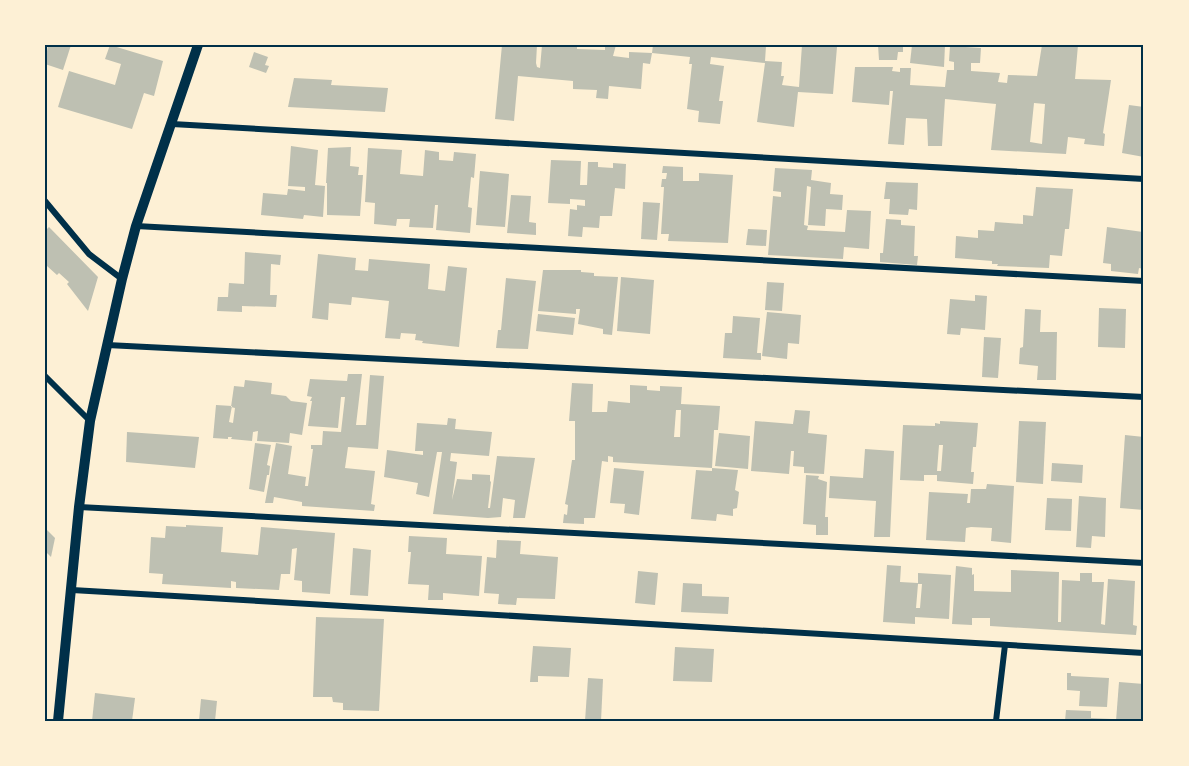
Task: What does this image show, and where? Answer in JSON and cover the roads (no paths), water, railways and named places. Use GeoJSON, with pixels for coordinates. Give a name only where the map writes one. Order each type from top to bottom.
{"type":"FeatureCollection","features":[{"type":"Feature","properties":{"kind":"street"},"geometry":{"type":"LineString","coordinates":[[58,721],[79,507],[90,421],[136,226],[198,45]]}},
{"type":"Feature","properties":{"kind":"street"},"geometry":{"type":"LineString","coordinates":[[172,124],[1144,179]]}},
{"type":"Feature","properties":{"kind":"street"},"geometry":{"type":"LineString","coordinates":[[45,201],[89,254],[122,279]]}},
{"type":"Feature","properties":{"kind":"street"},"geometry":{"type":"LineString","coordinates":[[136,226],[1144,281]]}},
{"type":"Feature","properties":{"kind":"street"},"geometry":{"type":"LineString","coordinates":[[107,345],[1144,397]]}},
{"type":"Feature","properties":{"kind":"street"},"geometry":{"type":"LineString","coordinates":[[45,376],[90,421]]}},
{"type":"Feature","properties":{"kind":"street"},"geometry":{"type":"LineString","coordinates":[[79,507],[1144,563]]}},
{"type":"Feature","properties":{"kind":"street"},"geometry":{"type":"LineString","coordinates":[[72,590],[1144,653]]}},
{"type":"Feature","properties":{"kind":"street"},"geometry":{"type":"LineString","coordinates":[[996,721],[1005,645]]}}]}
